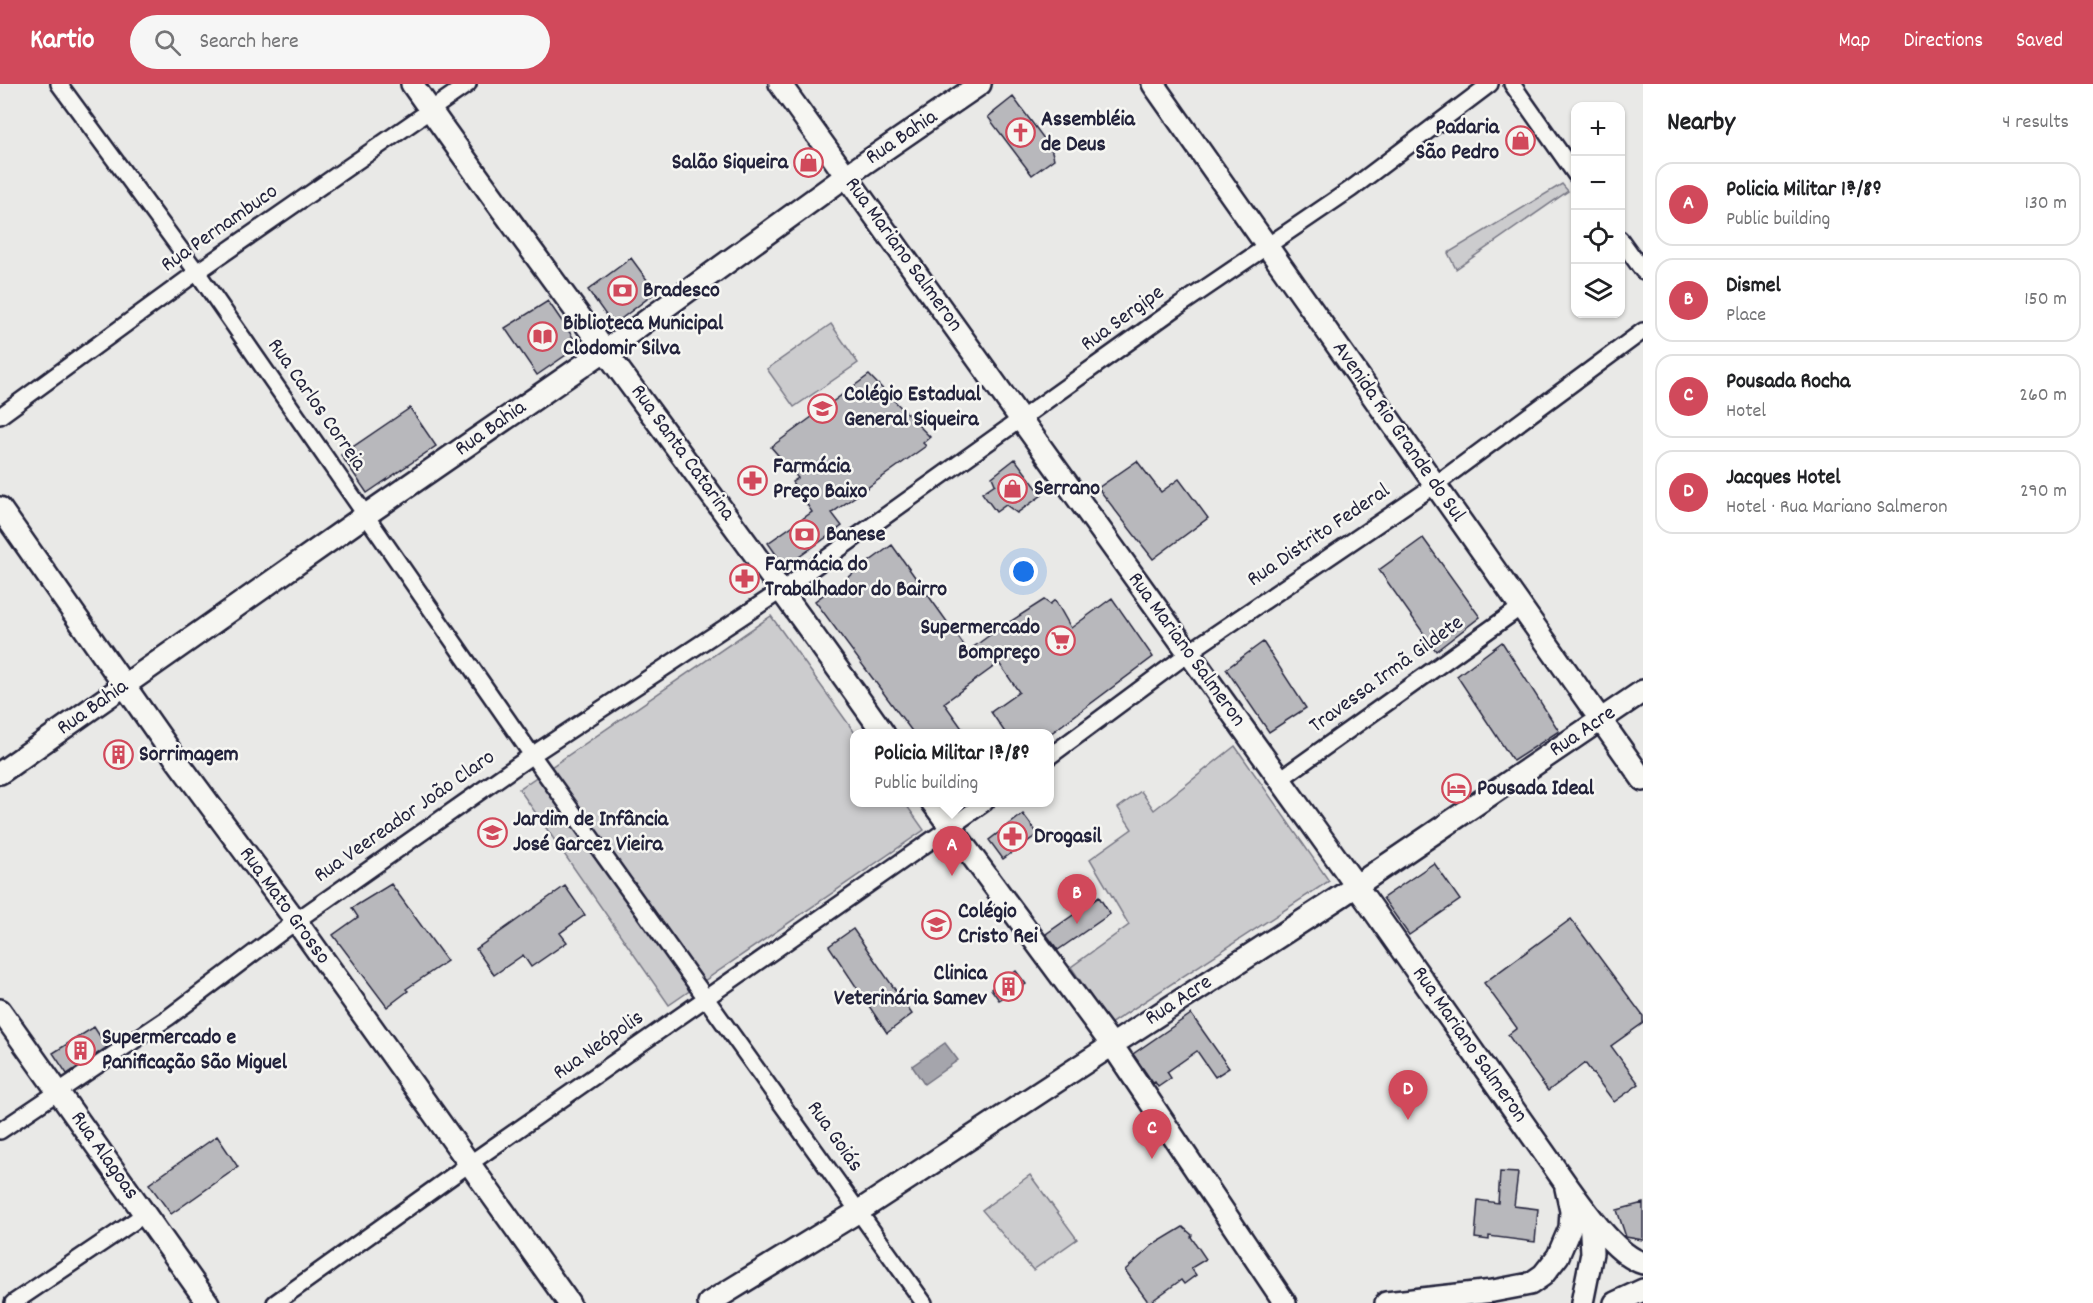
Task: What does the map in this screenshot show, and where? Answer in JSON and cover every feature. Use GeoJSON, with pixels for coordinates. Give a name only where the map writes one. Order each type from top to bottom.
{"type":"FeatureCollection","features":[{"type":"Feature","properties":{"kind":"main road","name":"Rua Santa Catarina"},"geometry":{"type":"LineString","coordinates":[[412,84],[604,351],[782,590],[880,729]]}},
{"type":"Feature","properties":{"kind":"main road","name":"Rua Mariano Salmeron"},"geometry":{"type":"LineString","coordinates":[[780,84],[1356,886],[1566,1184],[1590,1216],[1631,1260],[1643,1263]]}},
{"type":"Feature","properties":{"kind":"main road","name":"Rua Bahia"},"geometry":{"type":"LineString","coordinates":[[0,773],[604,351],[846,176],[981,84]]}},
{"type":"Feature","properties":{"kind":"main road","name":"Avenida Rio Grande do Sul"},"geometry":{"type":"LineString","coordinates":[[1153,84],[1643,780]]}},
{"type":"Feature","properties":{"kind":"main road","name":"Rua Mato Grosso"},"geometry":{"type":"LineString","coordinates":[[0,508],[125,686],[570,1303]]}},
{"type":"Feature","properties":{"kind":"main road","name":"Rua Acre"},"geometry":{"type":"LineString","coordinates":[[709,1303],[859,1211],[1356,886],[1643,691]]}},
{"type":"Feature","properties":{"kind":"main road"},"geometry":{"type":"LineString","coordinates":[[935,807],[1112,1045],[1285,1303]]}},
{"type":"Feature","properties":{"kind":"main road","name":"Rua Alagoas"},"geometry":{"type":"LineString","coordinates":[[0,1010],[208,1303]]}},
{"type":"Feature","properties":{"kind":"main road"},"geometry":{"type":"LineString","coordinates":[[1386,1303],[1452,1295],[1494,1297],[1530,1284],[1543,1275],[1558,1256],[1570,1228],[1572,1211],[1566,1184]]}},
{"type":"Feature","properties":{"kind":"main road"},"geometry":{"type":"LineString","coordinates":[[1582,1303],[1592,1253],[1590,1216]]}},
{"type":"Feature","properties":{"kind":"main road"},"geometry":{"type":"LineString","coordinates":[[1615,1303],[1643,1290]]}},
{"type":"Feature","properties":{"kind":"street","name":"Rua Carlos Correia"},"geometry":{"type":"LineString","coordinates":[[59,84],[197,272],[532,755]]}},
{"type":"Feature","properties":{"kind":"street","name":"Rua Pernambuco"},"geometry":{"type":"LineString","coordinates":[[0,416],[197,272],[468,84]]}},
{"type":"Feature","properties":{"kind":"street","name":"Rua Sergipe"},"geometry":{"type":"LineString","coordinates":[[782,590],[1176,308],[1351,189],[1491,84]]}},
{"type":"Feature","properties":{"kind":"street"},"geometry":{"type":"LineString","coordinates":[[1512,84],[1571,169]]}},
{"type":"Feature","properties":{"kind":"street"},"geometry":{"type":"LineString","coordinates":[[1625,246],[1643,271]]}},
{"type":"Feature","properties":{"kind":"street","name":"Rua Distrito Federal"},"geometry":{"type":"LineString","coordinates":[[1054,753],[1189,654],[1435,485],[1643,331]]}},
{"type":"Feature","properties":{"kind":"street","name":"Rua Veereador João Claro"},"geometry":{"type":"LineString","coordinates":[[0,1131],[169,1017],[296,921],[532,755],[782,590]]}},
{"type":"Feature","properties":{"kind":"street","name":"Travessa Irmã Gildete"},"geometry":{"type":"LineString","coordinates":[[1279,780],[1521,607]]}},
{"type":"Feature","properties":{"kind":"street","name":"Rua Goiás"},"geometry":{"type":"LineString","coordinates":[[532,755],[924,1303]]}},
{"type":"Feature","properties":{"kind":"street"},"geometry":{"type":"LineString","coordinates":[[950,828],[979,807]]}},
{"type":"Feature","properties":{"kind":"street","name":"Rua Neópolis"},"geometry":{"type":"LineString","coordinates":[[275,1303],[468,1164],[950,828]]}},
{"type":"Feature","properties":{"kind":"street"},"geometry":{"type":"LineString","coordinates":[[12,1303],[145,1214]]}},
{"type":"Feature","properties":{"kind":"shaded area"},"geometry":{"type":"Polygon","coordinates":[[[1562,184],[1568,191],[1456,269],[1448,253],[1562,184]]]}},
{"type":"Feature","properties":{"kind":"shaded area"},"geometry":{"type":"Polygon","coordinates":[[[831,324],[858,363],[794,407],[767,369],[831,324]]]}},
{"type":"Feature","properties":{"kind":"shaded area"},"geometry":{"type":"Polygon","coordinates":[[[771,616],[852,729],[850,729],[850,807],[908,807],[924,830],[669,1005],[519,789],[771,616]]]}},
{"type":"Feature","properties":{"kind":"shaded area"},"geometry":{"type":"Polygon","coordinates":[[[1235,746],[1329,881],[1110,1024],[1071,967],[1129,925],[1090,859],[1132,829],[1118,808],[1141,791],[1154,810],[1235,746]]]}},
{"type":"Feature","properties":{"kind":"shaded area"},"geometry":{"type":"Polygon","coordinates":[[[945,1043],[958,1060],[924,1084],[912,1066],[945,1043]]]}},
{"type":"Feature","properties":{"kind":"shaded area"},"geometry":{"type":"Polygon","coordinates":[[[1030,1175],[1077,1239],[1033,1270],[982,1210],[1030,1175]]]}},
{"type":"Feature","properties":{"kind":"building","name":"Assembléia de Deus"},"geometry":{"type":"Polygon","coordinates":[[[1013,97],[1051,148],[1054,159],[1032,175],[988,117],[1013,97]]]}},
{"type":"Feature","properties":{"kind":"building","name":"Bradesco"},"geometry":{"type":"Polygon","coordinates":[[[631,258],[656,292],[613,325],[588,290],[631,258]]]}},
{"type":"Feature","properties":{"kind":"building","name":"Biblioteca Municipal Clodomir Silva"},"geometry":{"type":"Polygon","coordinates":[[[548,301],[579,346],[537,375],[505,328],[548,301]]]}},
{"type":"Feature","properties":{"kind":"building"},"geometry":{"type":"Polygon","coordinates":[[[869,375],[930,437],[923,443],[926,446],[832,513],[842,526],[785,567],[768,543],[812,512],[792,482],[798,478],[771,447],[869,375]]]}},
{"type":"Feature","properties":{"kind":"building"},"geometry":{"type":"Polygon","coordinates":[[[410,408],[436,446],[367,493],[341,455],[410,408]]]}},
{"type":"Feature","properties":{"kind":"building","name":"Serrano"},"geometry":{"type":"Polygon","coordinates":[[[1015,459],[1042,495],[1017,513],[1006,505],[996,512],[982,493],[995,484],[992,477],[1015,459]]]}},
{"type":"Feature","properties":{"kind":"building"},"geometry":{"type":"Polygon","coordinates":[[[1137,461],[1161,492],[1179,479],[1208,518],[1153,559],[1098,488],[1137,461]]]}},
{"type":"Feature","properties":{"kind":"building"},"geometry":{"type":"Polygon","coordinates":[[[1423,538],[1480,617],[1436,651],[1379,570],[1423,538]]]}},
{"type":"Feature","properties":{"kind":"building","name":"Supermercado Bompreço"},"geometry":{"type":"Polygon","coordinates":[[[892,545],[968,651],[1044,600],[1050,604],[1055,600],[1071,628],[1112,598],[1153,657],[1054,731],[1054,729],[1003,729],[991,712],[1019,692],[999,663],[944,703],[962,729],[910,729],[815,601],[892,545]]]}},
{"type":"Feature","properties":{"kind":"building"},"geometry":{"type":"Polygon","coordinates":[[[1263,642],[1306,708],[1269,732],[1226,669],[1263,642]]]}},
{"type":"Feature","properties":{"kind":"building"},"geometry":{"type":"Polygon","coordinates":[[[1502,642],[1559,731],[1513,761],[1457,676],[1502,642]]]}},
{"type":"Feature","properties":{"kind":"building","name":"Drogasil"},"geometry":{"type":"Polygon","coordinates":[[[1023,814],[1038,834],[1003,859],[989,840],[1023,814]]]}},
{"type":"Feature","properties":{"kind":"building"},"geometry":{"type":"Polygon","coordinates":[[[1434,863],[1460,900],[1409,935],[1383,898],[1434,863]]]}},
{"type":"Feature","properties":{"kind":"building"},"geometry":{"type":"Polygon","coordinates":[[[391,884],[447,961],[406,989],[408,991],[387,1007],[333,935],[358,917],[352,908],[391,884]]]}},
{"type":"Feature","properties":{"kind":"building"},"geometry":{"type":"Polygon","coordinates":[[[565,886],[585,915],[560,933],[567,942],[531,967],[523,955],[494,975],[476,949],[565,886]]]}},
{"type":"Feature","properties":{"kind":"building"},"geometry":{"type":"Polygon","coordinates":[[[1099,897],[1110,914],[1058,950],[1046,934],[1099,897]]]}},
{"type":"Feature","properties":{"kind":"building"},"geometry":{"type":"Polygon","coordinates":[[[1571,919],[1643,1016],[1643,1023],[1611,1046],[1639,1084],[1614,1102],[1585,1063],[1548,1091],[1508,1035],[1517,1028],[1484,983],[1571,919]]]}},
{"type":"Feature","properties":{"kind":"building"},"geometry":{"type":"Polygon","coordinates":[[[853,929],[912,1014],[887,1033],[829,946],[853,929]]]}},
{"type":"Feature","properties":{"kind":"building","name":"Clinica Veterinária Samev"},"geometry":{"type":"Polygon","coordinates":[[[1016,971],[1026,984],[999,1000],[991,989],[1016,971]]]}},
{"type":"Feature","properties":{"kind":"building"},"geometry":{"type":"Polygon","coordinates":[[[1191,1014],[1229,1068],[1215,1077],[1197,1051],[1167,1072],[1171,1078],[1158,1087],[1133,1054],[1191,1014]]]}},
{"type":"Feature","properties":{"kind":"building","name":"Supermercado e Panificação São Miguel"},"geometry":{"type":"Polygon","coordinates":[[[94,1027],[107,1047],[67,1074],[53,1053],[94,1027]]]}},
{"type":"Feature","properties":{"kind":"building"},"geometry":{"type":"Polygon","coordinates":[[[217,1136],[238,1167],[171,1214],[149,1184],[217,1136]]]}},
{"type":"Feature","properties":{"kind":"building"},"geometry":{"type":"Polygon","coordinates":[[[1500,1172],[1518,1173],[1514,1206],[1538,1209],[1535,1242],[1489,1236],[1489,1240],[1475,1238],[1478,1200],[1498,1203],[1500,1172]]]}},
{"type":"Feature","properties":{"kind":"building"},"geometry":{"type":"Polygon","coordinates":[[[1643,1203],[1643,1240],[1626,1237],[1617,1210],[1643,1203]]]}},
{"type":"Feature","properties":{"kind":"building"},"geometry":{"type":"Polygon","coordinates":[[[1183,1227],[1192,1235],[1191,1237],[1206,1259],[1191,1268],[1196,1275],[1184,1284],[1181,1280],[1149,1303],[1125,1270],[1153,1245],[1183,1227]]]}},
{"type":"Feature","properties":{"kind":"place","name":"Assembléia de Deus"},"geometry":{"type":"Point","coordinates":[1020,133]}},
{"type":"Feature","properties":{"kind":"place","name":"Padaria São Pedro"},"geometry":{"type":"Point","coordinates":[1520,141]}},
{"type":"Feature","properties":{"kind":"place","name":"Salão Siqueira"},"geometry":{"type":"Point","coordinates":[809,163]}},
{"type":"Feature","properties":{"kind":"place","name":"Bradesco"},"geometry":{"type":"Point","coordinates":[622,291]}},
{"type":"Feature","properties":{"kind":"place","name":"Biblioteca Municipal Clodomir Silva"},"geometry":{"type":"Point","coordinates":[542,337]}},
{"type":"Feature","properties":{"kind":"place","name":"Colégio Estadual General Siqueira"},"geometry":{"type":"Point","coordinates":[823,408]}},
{"type":"Feature","properties":{"kind":"place","name":"Farmácia Preço Baixo"},"geometry":{"type":"Point","coordinates":[752,480]}},
{"type":"Feature","properties":{"kind":"place","name":"Serrano"},"geometry":{"type":"Point","coordinates":[1013,489]}},
{"type":"Feature","properties":{"kind":"place","name":"Banese"},"geometry":{"type":"Point","coordinates":[805,535]}},
{"type":"Feature","properties":{"kind":"place","name":"Farmácia do Trabalhador do Bairro"},"geometry":{"type":"Point","coordinates":[744,578]}},
{"type":"Feature","properties":{"kind":"place","name":"Supermercado Bompreço"},"geometry":{"type":"Point","coordinates":[1061,641]}},
{"type":"Feature","properties":{"kind":"place","name":"Sorrimagem"},"geometry":{"type":"Point","coordinates":[118,755]}},
{"type":"Feature","properties":{"kind":"place","name":"Pousada Ideal"},"geometry":{"type":"Point","coordinates":[1456,789]}},
{"type":"Feature","properties":{"kind":"place","name":"Jardim de Infância José Garcez Vieira"},"geometry":{"type":"Point","coordinates":[492,833]}},
{"type":"Feature","properties":{"kind":"place","name":"Drogasil"},"geometry":{"type":"Point","coordinates":[1013,837]}},
{"type":"Feature","properties":{"kind":"place","name":"Policia Militar 1ª/8º"},"geometry":{"type":"Point","coordinates":[952,876]}},
{"type":"Feature","properties":{"kind":"place","name":"Dismel"},"geometry":{"type":"Point","coordinates":[1077,924]}},
{"type":"Feature","properties":{"kind":"place","name":"Colégio Cristo Rei"},"geometry":{"type":"Point","coordinates":[937,925]}},
{"type":"Feature","properties":{"kind":"place","name":"Clinica Veterinária Samev"},"geometry":{"type":"Point","coordinates":[1008,987]}},
{"type":"Feature","properties":{"kind":"place","name":"Supermercado e Panificação São Miguel"},"geometry":{"type":"Point","coordinates":[81,1051]}},
{"type":"Feature","properties":{"kind":"place","name":"Jacques Hotel"},"geometry":{"type":"Point","coordinates":[1408,1120]}},
{"type":"Feature","properties":{"kind":"place","name":"Pousada Rocha"},"geometry":{"type":"Point","coordinates":[1152,1159]}}]}
